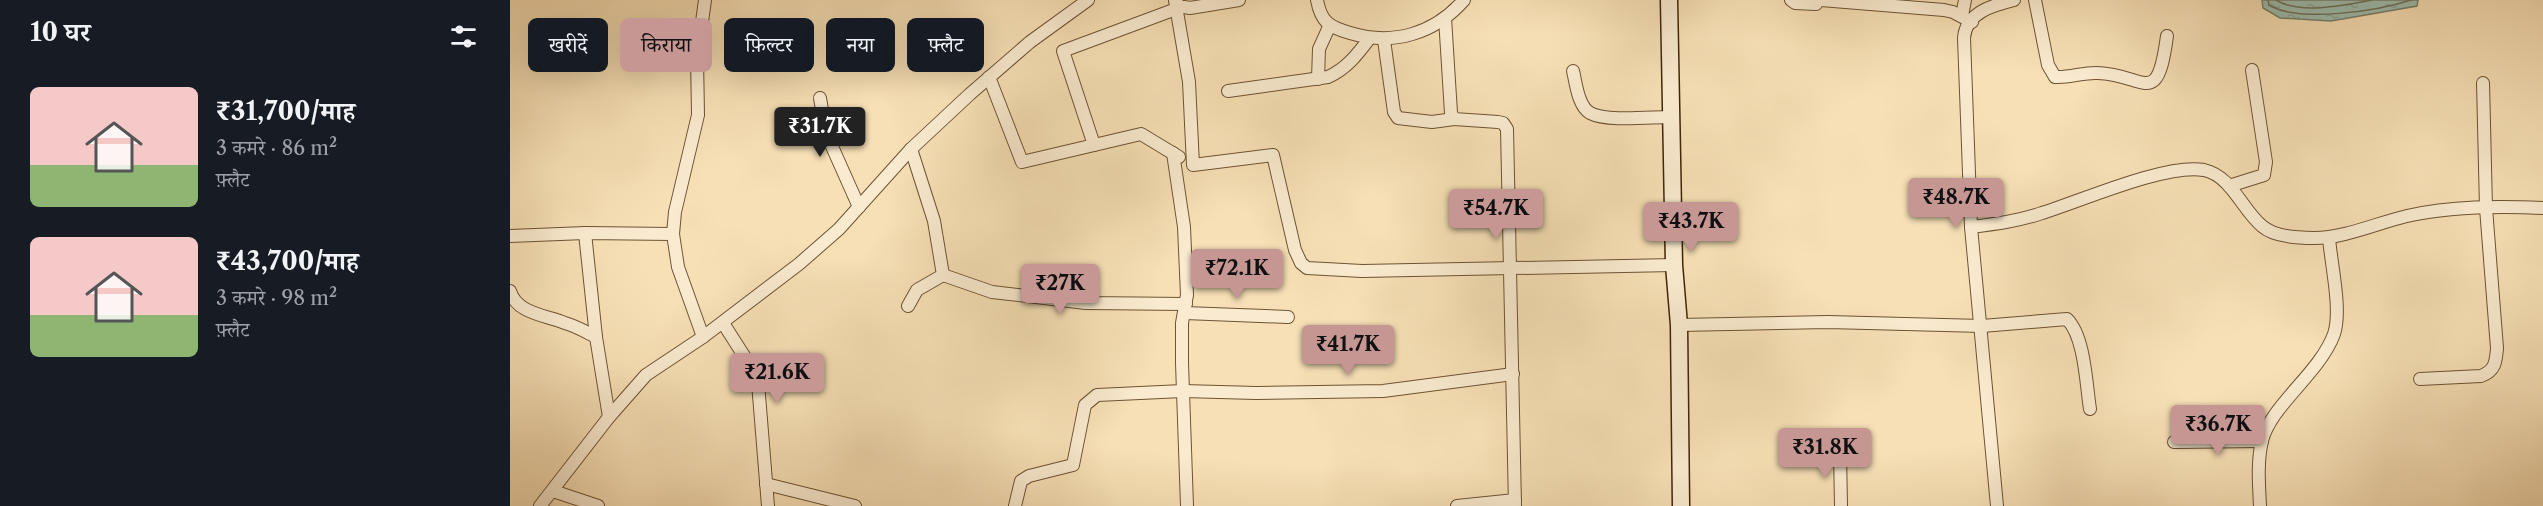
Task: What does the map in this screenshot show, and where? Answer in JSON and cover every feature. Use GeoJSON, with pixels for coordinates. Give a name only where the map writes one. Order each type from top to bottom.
{"type":"FeatureCollection","features":[{"type":"Feature","properties":{"kind":"main road"},"geometry":{"type":"LineString","coordinates":[[1669,0],[1674,265],[1679,325],[1681,506]]}},
{"type":"Feature","properties":{"kind":"street"},"geometry":{"type":"LineString","coordinates":[[703,337],[678,267],[673,234],[675,212],[698,115],[697,58],[705,0]]}},
{"type":"Feature","properties":{"kind":"street"},"geometry":{"type":"LineString","coordinates":[[1065,0],[1069,13]]}},
{"type":"Feature","properties":{"kind":"street"},"geometry":{"type":"LineString","coordinates":[[540,506],[609,417],[659,363],[703,337],[799,264],[839,229],[912,149],[989,77],[1088,0]]}},
{"type":"Feature","properties":{"kind":"street"},"geometry":{"type":"LineString","coordinates":[[1176,3],[1179,6],[1190,8],[1239,0]]}},
{"type":"Feature","properties":{"kind":"street"},"geometry":{"type":"LineString","coordinates":[[1317,0],[1323,20],[1329,27],[1369,39],[1384,40],[1418,32],[1445,18],[1464,0]]}},
{"type":"Feature","properties":{"kind":"street"},"geometry":{"type":"LineString","coordinates":[[1791,0],[1794,3],[1816,4],[1816,0]]}},
{"type":"Feature","properties":{"kind":"street"},"geometry":{"type":"LineString","coordinates":[[1821,0],[1868,2],[1944,10],[1967,19]]}},
{"type":"Feature","properties":{"kind":"street"},"geometry":{"type":"LineString","coordinates":[[1965,0],[1967,19],[1964,38],[1971,227],[1997,506]]}},
{"type":"Feature","properties":{"kind":"street"},"geometry":{"type":"LineString","coordinates":[[1967,19],[1986,7],[2014,0]]}},
{"type":"Feature","properties":{"kind":"street"},"geometry":{"type":"LineString","coordinates":[[2035,0],[2050,73],[2055,77],[2098,73],[2138,83],[2150,83],[2158,77],[2163,66],[2167,36]]}},
{"type":"Feature","properties":{"kind":"street"},"geometry":{"type":"LineString","coordinates":[[1094,145],[1063,51],[1176,3]]}},
{"type":"Feature","properties":{"kind":"street"},"geometry":{"type":"LineString","coordinates":[[1176,3],[1189,82],[1193,165]]}},
{"type":"Feature","properties":{"kind":"street"},"geometry":{"type":"LineString","coordinates":[[1445,18],[1451,113],[1454,119]]}},
{"type":"Feature","properties":{"kind":"street"},"geometry":{"type":"LineString","coordinates":[[1318,79],[1319,49],[1329,27]]}},
{"type":"Feature","properties":{"kind":"street"},"geometry":{"type":"LineString","coordinates":[[1228,91],[1318,79],[1338,72],[1355,58],[1369,39]]}},
{"type":"Feature","properties":{"kind":"street"},"geometry":{"type":"LineString","coordinates":[[1384,40],[1394,112],[1398,118],[1432,122],[1454,119],[1498,122],[1503,123],[1507,129],[1515,503],[1457,506]]}},
{"type":"Feature","properties":{"kind":"street"},"geometry":{"type":"LineString","coordinates":[[2229,186],[2264,175],[2266,162],[2252,70]]}},
{"type":"Feature","properties":{"kind":"street"},"geometry":{"type":"LineString","coordinates":[[1573,71],[1583,104],[1590,113],[1612,117],[1670,117]]}},
{"type":"Feature","properties":{"kind":"street"},"geometry":{"type":"LineString","coordinates":[[989,77],[1023,162],[1141,134],[1193,165],[1273,155],[1295,250],[1307,268],[1362,271],[1674,265]]}},
{"type":"Feature","properties":{"kind":"street"},"geometry":{"type":"LineString","coordinates":[[2420,379],[2481,376],[2489,373],[2495,364],[2497,348],[2486,208],[2483,83]]}},
{"type":"Feature","properties":{"kind":"street"},"geometry":{"type":"LineString","coordinates":[[820,98],[826,133],[859,207]]}},
{"type":"Feature","properties":{"kind":"street"},"geometry":{"type":"LineString","coordinates":[[912,149],[934,222],[943,275]]}},
{"type":"Feature","properties":{"kind":"street"},"geometry":{"type":"LineString","coordinates":[[1173,153],[1184,227],[1185,309],[1182,343],[1187,506]]}},
{"type":"Feature","properties":{"kind":"street"},"geometry":{"type":"LineString","coordinates":[[1971,227],[2041,214],[2145,178],[2200,170],[2213,172],[2229,186],[2261,226],[2271,232],[2311,238],[2329,238],[2409,215],[2486,208],[2543,208]]}},
{"type":"Feature","properties":{"kind":"street"},"geometry":{"type":"LineString","coordinates":[[510,236],[585,233],[673,234]]}},
{"type":"Feature","properties":{"kind":"street"},"geometry":{"type":"LineString","coordinates":[[585,233],[596,337],[609,417]]}},
{"type":"Feature","properties":{"kind":"street"},"geometry":{"type":"LineString","coordinates":[[2260,506],[2262,441],[2279,411],[2314,369],[2334,333],[2337,318],[2329,238]]}},
{"type":"Feature","properties":{"kind":"street"},"geometry":{"type":"LineString","coordinates":[[908,306],[917,290],[943,275],[992,292],[1086,303],[1288,317]]}},
{"type":"Feature","properties":{"kind":"street"},"geometry":{"type":"LineString","coordinates":[[510,291],[517,303],[529,312],[567,323],[596,337]]}},
{"type":"Feature","properties":{"kind":"street"},"geometry":{"type":"LineString","coordinates":[[1679,325],[1828,322],[1982,326],[2067,319],[2074,326],[2079,342],[2090,409]]}},
{"type":"Feature","properties":{"kind":"street"},"geometry":{"type":"LineString","coordinates":[[723,322],[755,373],[758,383],[763,419],[768,506]]}},
{"type":"Feature","properties":{"kind":"street"},"geometry":{"type":"LineString","coordinates":[[1015,506],[1022,481],[1029,476],[1073,465],[1085,405],[1090,398],[1097,395],[1183,391],[1256,393],[1383,391],[1513,374]]}},
{"type":"Feature","properties":{"kind":"street"},"geometry":{"type":"LineString","coordinates":[[2174,442],[2262,441]]}},
{"type":"Feature","properties":{"kind":"street"},"geometry":{"type":"LineString","coordinates":[[1840,452],[1841,506]]}},
{"type":"Feature","properties":{"kind":"street"},"geometry":{"type":"LineString","coordinates":[[766,484],[855,506]]}},
{"type":"Feature","properties":{"kind":"street"},"geometry":{"type":"LineString","coordinates":[[553,491],[598,506]]}},
{"type":"Feature","properties":{"kind":"water"},"geometry":{"type":"Polygon","coordinates":[[[2262,0],[2418,0],[2417,6],[2331,21],[2280,18],[2263,8],[2262,0]]]}}]}
